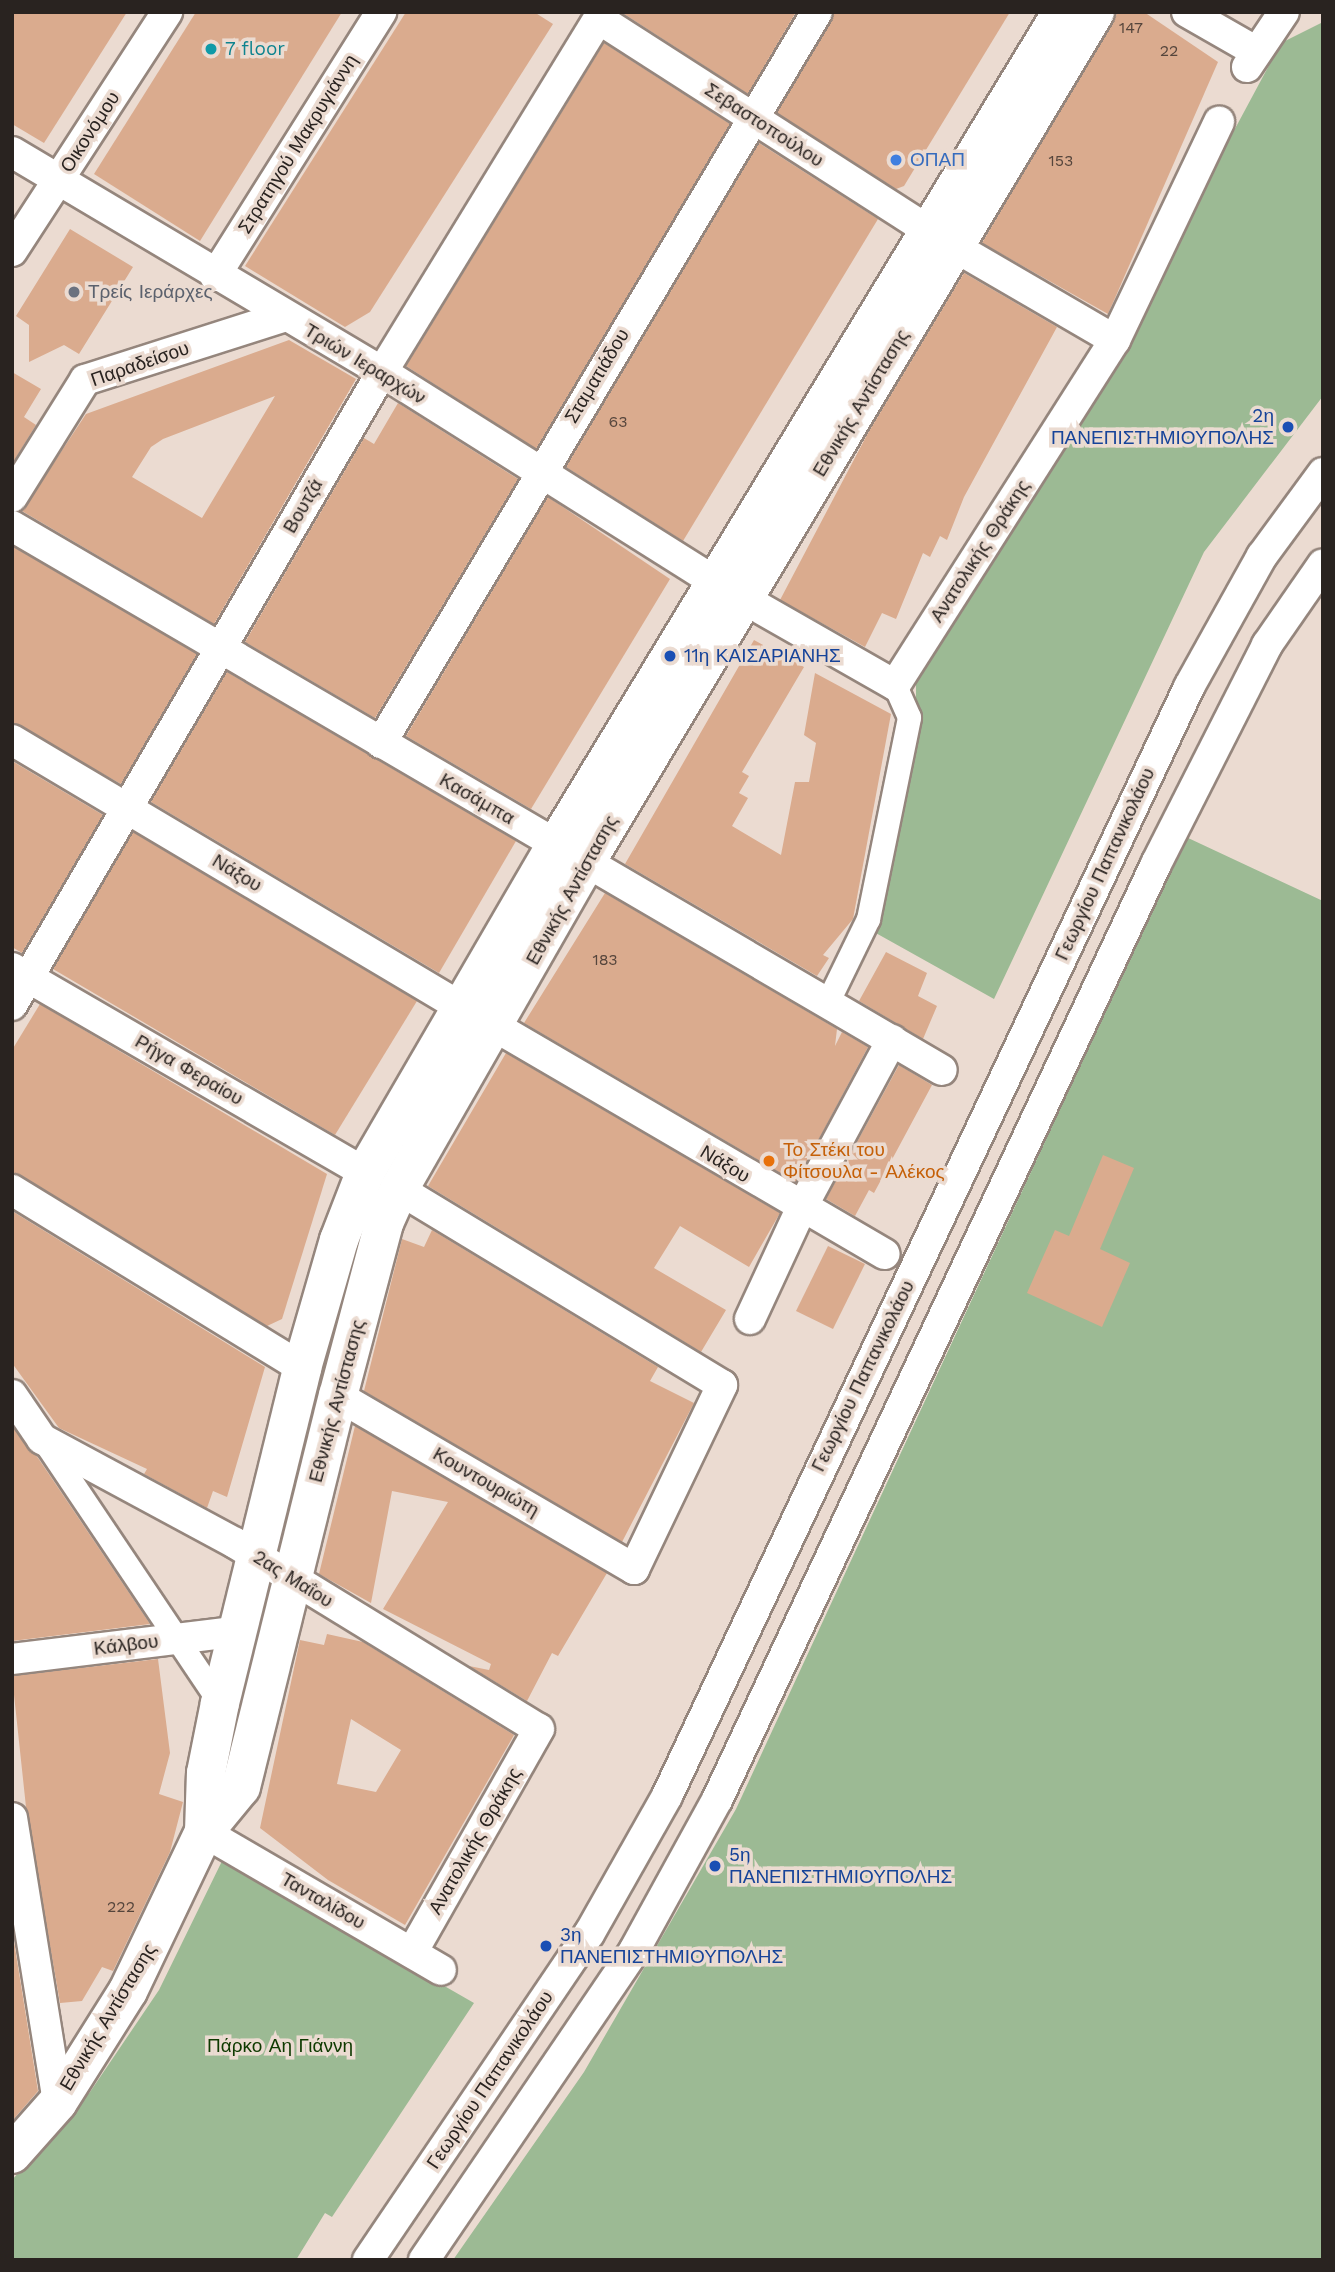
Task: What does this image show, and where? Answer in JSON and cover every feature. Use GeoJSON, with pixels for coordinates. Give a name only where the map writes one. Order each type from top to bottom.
{"type":"FeatureCollection","features":[{"type":"Feature","properties":{"kind":"main road","name":"Εθνικής Αντίστασης"},"geometry":{"type":"LineString","coordinates":[[942,239],[1062,12]]}},
{"type":"Feature","properties":{"kind":"main road","name":"Εθνικής Αντίστασης"},"geometry":{"type":"LineString","coordinates":[[204,1832],[206,1773],[220,1703],[258,1557],[302,1368],[338,1240],[365,1173],[461,1006],[571,854],[942,239],[1095,12]]}},
{"type":"Feature","properties":{"kind":"main road","name":"Εθνικής Αντίστασης"},"geometry":{"type":"LineString","coordinates":[[12,2154],[58,2102],[128,1992],[204,1832],[241,1787],[291,1579],[384,1223],[399,1189],[496,1027],[571,854]]}},
{"type":"Feature","properties":{"kind":"street","name":"Οικονόμου"},"geometry":{"type":"LineString","coordinates":[[12,251],[167,12]]}},
{"type":"Feature","properties":{"kind":"street","name":"Στρατηγού Μακρυγιάννη"},"geometry":{"type":"LineString","coordinates":[[215,276],[381,12]]}},
{"type":"Feature","properties":{"kind":"street","name":"Σταματιάδου"},"geometry":{"type":"LineString","coordinates":[[381,743],[539,472],[817,12]]}},
{"type":"Feature","properties":{"kind":"street"},"geometry":{"type":"LineString","coordinates":[[1187,12],[1251,59],[1284,12]]}},
{"type":"Feature","properties":{"kind":"street","name":"Σεβαστοπούλου"},"geometry":{"type":"LineString","coordinates":[[601,16],[753,118],[942,239],[1115,340]]}},
{"type":"Feature","properties":{"kind":"street","name":"Βουτζά"},"geometry":{"type":"LineString","coordinates":[[12,1005],[20,972],[126,808],[382,372],[601,16]]}},
{"type":"Feature","properties":{"kind":"street","name":"Ανατολικής Θράκης"},"geometry":{"type":"LineString","coordinates":[[895,685],[1115,340],[1219,122]]}},
{"type":"Feature","properties":{"kind":"street","name":"Τριών Ιεραρχών"},"geometry":{"type":"LineString","coordinates":[[12,152],[215,276],[382,372],[730,590],[895,685]]}},
{"type":"Feature","properties":{"kind":"street","name":"Παραδείσου"},"geometry":{"type":"LineString","coordinates":[[12,498],[85,380],[285,316]]}},
{"type":"Feature","properties":{"kind":"street","name":"Γεωργίου Παπανικολάου"},"geometry":{"type":"LineString","coordinates":[[368,2260],[589,1934],[667,1796],[1178,710],[1262,556],[1323,473]]}},
{"type":"Feature","properties":{"kind":"street","name":"Κασάμπα"},"geometry":{"type":"LineString","coordinates":[[12,526],[942,1070]]}},
{"type":"Feature","properties":{"kind":"street"},"geometry":{"type":"LineString","coordinates":[[424,2260],[635,1948],[717,1800],[1156,864],[1267,645],[1323,564]]}},
{"type":"Feature","properties":{"kind":"street"},"geometry":{"type":"LineString","coordinates":[[827,1003],[868,919],[909,717],[895,685]]}},
{"type":"Feature","properties":{"kind":"street","name":"Νάξου"},"geometry":{"type":"LineString","coordinates":[[12,740],[461,1006]]}},
{"type":"Feature","properties":{"kind":"street","name":"Ρήγα Φεραίου"},"geometry":{"type":"LineString","coordinates":[[20,972],[365,1173]]}},
{"type":"Feature","properties":{"kind":"street","name":"Νάξου"},"geometry":{"type":"LineString","coordinates":[[496,1027],[801,1209],[885,1254]]}},
{"type":"Feature","properties":{"kind":"street"},"geometry":{"type":"LineString","coordinates":[[750,1320],[801,1209],[892,1041]]}},
{"type":"Feature","properties":{"kind":"street"},"geometry":{"type":"LineString","coordinates":[[12,1189],[302,1368]]}},
{"type":"Feature","properties":{"kind":"street","name":"Κουντουριώτη"},"geometry":{"type":"LineString","coordinates":[[338,1396],[634,1569],[722,1385],[399,1189]]}},
{"type":"Feature","properties":{"kind":"street","name":"2ας Μαΐου"},"geometry":{"type":"LineString","coordinates":[[23,1417],[539,1729]]}},
{"type":"Feature","properties":{"kind":"street","name":"2ας Μαΐου"},"geometry":{"type":"LineString","coordinates":[[23,1417],[181,1639],[220,1703]]}},
{"type":"Feature","properties":{"kind":"street","name":"Κάλβου"},"geometry":{"type":"LineString","coordinates":[[12,1659],[239,1631]]}},
{"type":"Feature","properties":{"kind":"street","name":"Ανατολικής Θράκης"},"geometry":{"type":"LineString","coordinates":[[412,1953],[539,1729]]}},
{"type":"Feature","properties":{"kind":"street"},"geometry":{"type":"LineString","coordinates":[[12,1818],[58,2102]]}},
{"type":"Feature","properties":{"kind":"street","name":"Τανταλίδου"},"geometry":{"type":"LineString","coordinates":[[204,1832],[441,1970]]}},
{"type":"Feature","properties":{"kind":"green space"},"geometry":{"type":"Polygon","coordinates":[[[1323,22],[1323,396],[1204,552],[994,999],[874,932],[916,736],[916,676],[1119,345],[1281,43],[1323,22]]]}},
{"type":"Feature","properties":{"kind":"green space"},"geometry":{"type":"Polygon","coordinates":[[[1186,837],[1323,901],[1323,2260],[453,2260],[584,2072],[736,1809],[1186,837]]]}},
{"type":"Feature","properties":{"kind":"green space","name":"Πάρκο Αη Γιάννη"},"geometry":{"type":"Polygon","coordinates":[[[223,1859],[474,2003],[332,2217],[325,2213],[296,2260],[12,2260],[12,2180],[90,2092],[159,1990],[223,1859]]]}},
{"type":"Feature","properties":{"kind":"building"},"geometry":{"type":"Polygon","coordinates":[[[12,12],[127,12],[44,143],[12,124],[12,12]]]}},
{"type":"Feature","properties":{"kind":"building"},"geometry":{"type":"Polygon","coordinates":[[[196,12],[342,12],[200,241],[94,174],[196,12]]]}},
{"type":"Feature","properties":{"kind":"building"},"geometry":{"type":"Polygon","coordinates":[[[406,12],[534,12],[553,24],[370,312],[345,327],[245,266],[406,12]]]}},
{"type":"Feature","properties":{"kind":"building"},"geometry":{"type":"Polygon","coordinates":[[[621,12],[796,12],[748,94],[621,12]]]}},
{"type":"Feature","properties":{"kind":"building"},"geometry":{"type":"Polygon","coordinates":[[[834,12],[1010,12],[904,186],[896,189],[777,113],[834,12]]]}},
{"type":"Feature","properties":{"kind":"building"},"geometry":{"type":"Polygon","coordinates":[[[1118,12],[1144,12],[1218,62],[1108,314],[982,243],[1118,12]]]}},
{"type":"Feature","properties":{"kind":"building"},"geometry":{"type":"Polygon","coordinates":[[[604,43],[730,124],[536,449],[406,366],[604,43]]]}},
{"type":"Feature","properties":{"kind":"building"},"geometry":{"type":"Polygon","coordinates":[[[759,143],[878,219],[683,541],[566,467],[759,143]]]}},
{"type":"Feature","properties":{"kind":"building","name":"Τρείς Ιεράρχες"},"geometry":{"type":"Polygon","coordinates":[[[70,229],[133,267],[79,354],[64,345],[29,362],[29,325],[16,316],[70,229]]]}},
{"type":"Feature","properties":{"kind":"building"},"geometry":{"type":"Polygon","coordinates":[[[964,273],[1057,327],[964,497],[947,540],[940,536],[930,557],[923,553],[896,619],[882,613],[865,647],[780,600],[868,433],[964,273]]]}},
{"type":"Feature","properties":{"kind":"building"},"geometry":{"type":"Polygon","coordinates":[[[289,340],[356,379],[214,624],[22,511],[86,414],[289,340]],[[275,396],[163,439],[151,447],[132,477],[202,518],[275,396]]]}},
{"type":"Feature","properties":{"kind":"building"},"geometry":{"type":"Polygon","coordinates":[[[12,372],[41,389],[24,417],[36,425],[12,464],[12,372]]]}},
{"type":"Feature","properties":{"kind":"building"},"geometry":{"type":"Polygon","coordinates":[[[398,403],[518,479],[375,718],[245,642],[364,438],[374,444],[398,403]]]}},
{"type":"Feature","properties":{"kind":"building"},"geometry":{"type":"Polygon","coordinates":[[[548,497],[670,579],[531,809],[406,736],[548,497]]]}},
{"type":"Feature","properties":{"kind":"building"},"geometry":{"type":"Polygon","coordinates":[[[12,546],[197,654],[121,784],[12,723],[12,546]]]}},
{"type":"Feature","properties":{"kind":"building"},"geometry":{"type":"Polygon","coordinates":[[[754,640],[804,667],[742,772],[749,776],[739,793],[748,798],[732,826],[781,855],[795,782],[809,782],[816,743],[804,735],[815,673],[891,714],[853,919],[823,955],[829,958],[817,976],[625,864],[754,640]]]}},
{"type":"Feature","properties":{"kind":"building"},"geometry":{"type":"Polygon","coordinates":[[[227,672],[516,841],[439,973],[151,802],[227,672]]]}},
{"type":"Feature","properties":{"kind":"building"},"geometry":{"type":"Polygon","coordinates":[[[12,761],[103,815],[22,953],[12,947],[12,761]]]}},
{"type":"Feature","properties":{"kind":"building"},"geometry":{"type":"Polygon","coordinates":[[[133,832],[417,1001],[335,1135],[53,969],[133,832]]]}},
{"type":"Feature","properties":{"kind":"building"},"geometry":{"type":"Polygon","coordinates":[[[605,893],[837,1029],[835,1046],[842,1032],[868,1047],[796,1182],[524,1023],[605,893]]]}},
{"type":"Feature","properties":{"kind":"building"},"geometry":{"type":"Polygon","coordinates":[[[886,952],[927,973],[918,996],[937,1006],[923,1039],[859,1001],[886,952]]]}},
{"type":"Feature","properties":{"kind":"building"},"geometry":{"type":"Polygon","coordinates":[[[40,1004],[327,1174],[282,1319],[267,1326],[12,1173],[12,1050],[40,1004]]]}},
{"type":"Feature","properties":{"kind":"building"},"geometry":{"type":"Polygon","coordinates":[[[506,1053],[780,1213],[749,1267],[680,1226],[654,1268],[726,1310],[701,1352],[428,1186],[506,1053]]]}},
{"type":"Feature","properties":{"kind":"building"},"geometry":{"type":"Polygon","coordinates":[[[899,1065],[932,1085],[874,1193],[869,1190],[855,1216],[826,1199],[899,1065]]]}},
{"type":"Feature","properties":{"kind":"building"},"geometry":{"type":"Polygon","coordinates":[[[1103,1155],[1134,1168],[1100,1249],[1130,1263],[1102,1327],[1027,1293],[1055,1230],[1069,1236],[1103,1155]]]}},
{"type":"Feature","properties":{"kind":"building"},"geometry":{"type":"Polygon","coordinates":[[[12,1211],[265,1367],[227,1497],[213,1491],[207,1508],[144,1474],[147,1469],[59,1428],[12,1363],[12,1211]]]}},
{"type":"Feature","properties":{"kind":"building"},"geometry":{"type":"Polygon","coordinates":[[[432,1230],[658,1367],[650,1381],[694,1403],[622,1542],[364,1391],[402,1239],[424,1247],[432,1230]]]}},
{"type":"Feature","properties":{"kind":"building"},"geometry":{"type":"Polygon","coordinates":[[[828,1246],[865,1264],[833,1329],[796,1311],[828,1246]]]}},
{"type":"Feature","properties":{"kind":"building"},"geometry":{"type":"Polygon","coordinates":[[[12,1426],[36,1455],[150,1624],[12,1641],[12,1426]]]}},
{"type":"Feature","properties":{"kind":"building"},"geometry":{"type":"Polygon","coordinates":[[[355,1426],[607,1573],[558,1656],[552,1653],[527,1701],[469,1666],[489,1670],[491,1664],[383,1609],[448,1502],[392,1491],[371,1603],[319,1574],[355,1426]]]}},
{"type":"Feature","properties":{"kind":"building"},"geometry":{"type":"Polygon","coordinates":[[[327,1634],[363,1642],[514,1735],[405,1925],[328,1880],[260,1828],[300,1640],[324,1645],[327,1634]],[[351,1719],[337,1784],[376,1792],[401,1750],[351,1719]]]}},
{"type":"Feature","properties":{"kind":"building"},"geometry":{"type":"Polygon","coordinates":[[[158,1659],[170,1753],[159,1794],[183,1802],[170,1852],[113,1971],[102,1967],[82,2001],[60,2003],[26,1807],[12,1676],[158,1659]]]}},
{"type":"Feature","properties":{"kind":"building"},"geometry":{"type":"Polygon","coordinates":[[[12,1929],[38,2091],[12,2121],[12,1929]]]}},
{"type":"Feature","properties":{"kind":"place","name":"7 floor"},"geometry":{"type":"Point","coordinates":[211,49]}},
{"type":"Feature","properties":{"kind":"place","name":"ΟΠΑΠ"},"geometry":{"type":"Point","coordinates":[896,160]}},
{"type":"Feature","properties":{"kind":"place","name":"Τρείς Ιεράρχες"},"geometry":{"type":"Point","coordinates":[74,292]}},
{"type":"Feature","properties":{"kind":"place","name":"2η ΠΑΝΕΠΙΣΤΗΜΙΟΥΠΟΛΗΣ"},"geometry":{"type":"Point","coordinates":[1288,427]}},
{"type":"Feature","properties":{"kind":"place","name":"11η ΚΑΙΣΑΡΙΑΝΗΣ"},"geometry":{"type":"Point","coordinates":[670,656]}},
{"type":"Feature","properties":{"kind":"place","name":"Το Στέκι του Φίτσουλα - Αλέκος"},"geometry":{"type":"Point","coordinates":[769,1161]}},
{"type":"Feature","properties":{"kind":"place","name":"5η ΠΑΝΕΠΙΣΤΗΜΙΟΥΠΟΛΗΣ"},"geometry":{"type":"Point","coordinates":[715,1866]}},
{"type":"Feature","properties":{"kind":"place","name":"3η ΠΑΝΕΠΙΣΤΗΜΙΟΥΠΟΛΗΣ"},"geometry":{"type":"Point","coordinates":[546,1946]}}]}
